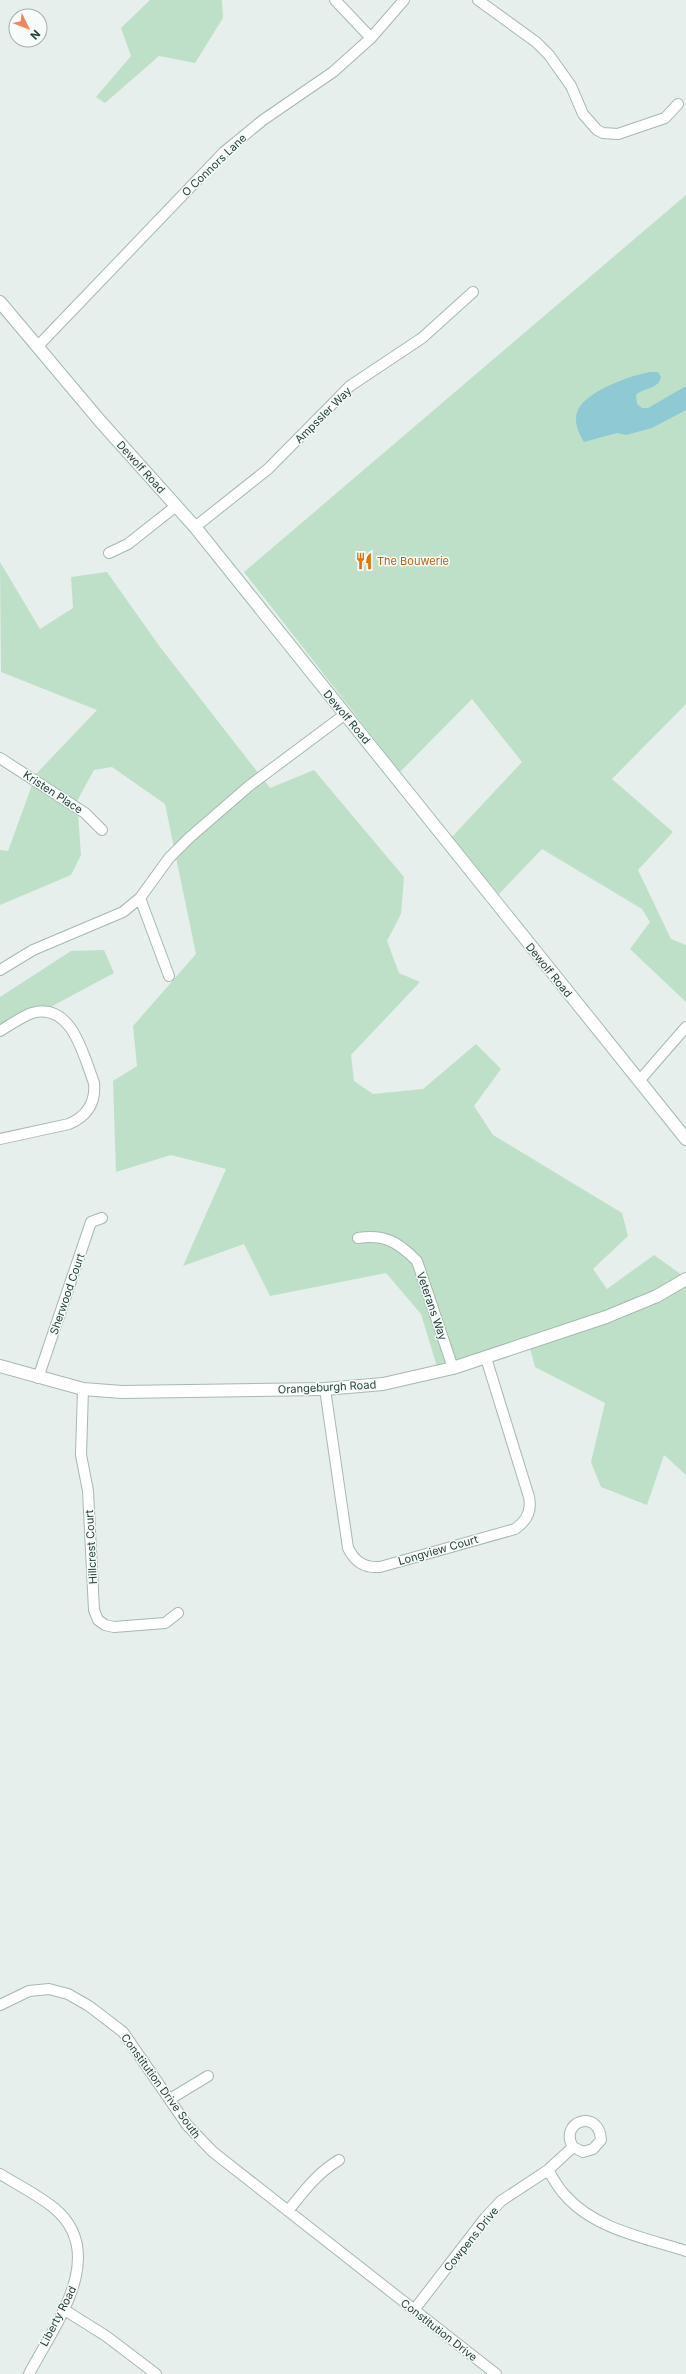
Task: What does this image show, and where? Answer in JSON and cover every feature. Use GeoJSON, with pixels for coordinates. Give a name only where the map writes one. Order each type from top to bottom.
{"type":"FeatureCollection","features":[{"type":"Feature","properties":{"kind":"main road","name":"Dewolf Road"},"geometry":{"type":"LineString","coordinates":[[0,302],[100,421],[195,528],[686,1139]]}},
{"type":"Feature","properties":{"kind":"main road","name":"Orangeburgh Road"},"geometry":{"type":"LineString","coordinates":[[0,1366],[82,1390],[122,1392],[325,1389],[383,1384],[453,1368],[606,1317],[657,1296],[686,1279]]}},
{"type":"Feature","properties":{"kind":"street"},"geometry":{"type":"LineString","coordinates":[[335,0],[372,38]]}},
{"type":"Feature","properties":{"kind":"street","name":"O Connors Lane"},"geometry":{"type":"LineString","coordinates":[[38,346],[224,152],[252,129],[333,72],[372,38],[404,0]]}},
{"type":"Feature","properties":{"kind":"street"},"geometry":{"type":"LineString","coordinates":[[478,0],[536,42],[549,55],[571,86],[583,114],[597,130],[605,134],[618,134],[665,118],[678,104]]}},
{"type":"Feature","properties":{"kind":"street","name":"Ampssler Way"},"geometry":{"type":"LineString","coordinates":[[195,528],[268,469],[350,386],[422,338],[473,292]]}},
{"type":"Feature","properties":{"kind":"street"},"geometry":{"type":"LineString","coordinates":[[109,553],[128,544],[176,506]]}},
{"type":"Feature","properties":{"kind":"street"},"geometry":{"type":"LineString","coordinates":[[0,970],[33,950],[123,912],[140,898],[169,858],[190,838],[249,786],[344,715]]}},
{"type":"Feature","properties":{"kind":"street","name":"Kristen Place"},"geometry":{"type":"LineString","coordinates":[[0,758],[85,813],[102,830]]}},
{"type":"Feature","properties":{"kind":"street"},"geometry":{"type":"LineString","coordinates":[[140,898],[169,976]]}},
{"type":"Feature","properties":{"kind":"street"},"geometry":{"type":"LineString","coordinates":[[0,1031],[34,1013],[52,1013],[60,1017],[73,1030],[95,1090],[90,1107],[85,1114],[69,1124],[0,1138]]}},
{"type":"Feature","properties":{"kind":"street"},"geometry":{"type":"LineString","coordinates":[[639,1081],[686,1027]]}},
{"type":"Feature","properties":{"kind":"street","name":"Sherwood Court"},"geometry":{"type":"LineString","coordinates":[[38,1378],[91,1222],[102,1218]]}},
{"type":"Feature","properties":{"kind":"street","name":"Veterans Way"},"geometry":{"type":"LineString","coordinates":[[358,1238],[376,1236],[404,1248],[417,1261],[453,1368]]}},
{"type":"Feature","properties":{"kind":"street","name":"Longview Court"},"geometry":{"type":"LineString","coordinates":[[325,1389],[348,1548],[352,1556],[364,1565],[380,1567],[514,1529],[526,1519],[529,1512],[529,1497],[486,1358]]}},
{"type":"Feature","properties":{"kind":"street","name":"Hillcrest Court"},"geometry":{"type":"LineString","coordinates":[[82,1390],[81,1455],[88,1491],[94,1610],[98,1620],[105,1625],[114,1627],[165,1623],[178,1613]]}},
{"type":"Feature","properties":{"kind":"street","name":"Constitution Drive South"},"geometry":{"type":"LineString","coordinates":[[0,2005],[29,1991],[49,1989],[68,1994],[90,2006],[123,2032],[198,2138],[383,2286]]}},
{"type":"Feature","properties":{"kind":"street"},"geometry":{"type":"LineString","coordinates":[[170,2099],[208,2076]]}},
{"type":"Feature","properties":{"kind":"street","name":"Cowpens Drive"},"geometry":{"type":"LineString","coordinates":[[414,2310],[485,2218],[502,2201],[548,2170],[573,2147]]}},
{"type":"Feature","properties":{"kind":"street"},"geometry":{"type":"LineString","coordinates":[[288,2211],[312,2181],[324,2169],[339,2160]]}},
{"type":"Feature","properties":{"kind":"street"},"geometry":{"type":"LineString","coordinates":[[548,2170],[565,2195],[584,2212],[602,2222],[622,2230],[686,2251]]}},
{"type":"Feature","properties":{"kind":"street","name":"Liberty Road"},"geometry":{"type":"LineString","coordinates":[[0,2174],[54,2208],[67,2221],[77,2240],[79,2260],[75,2283],[29,2374]]}},
{"type":"Feature","properties":{"kind":"street","name":"Constitution Drive"},"geometry":{"type":"LineString","coordinates":[[383,2286],[496,2374]]}},
{"type":"Feature","properties":{"kind":"street"},"geometry":{"type":"LineString","coordinates":[[63,2309],[106,2336],[156,2374]]}},
{"type":"Feature","properties":{"kind":"green space"},"geometry":{"type":"Polygon","coordinates":[[[150,0],[222,0],[223,18],[195,63],[159,56],[105,103],[96,97],[131,56],[121,28],[150,0]]]}},
{"type":"Feature","properties":{"kind":"green space"},"geometry":{"type":"Polygon","coordinates":[[[686,195],[686,704],[612,779],[673,832],[638,870],[671,939],[686,945],[686,1002],[630,949],[650,922],[642,909],[542,849],[499,894],[451,838],[522,762],[472,699],[400,772],[244,572],[686,195]]]}},
{"type":"Feature","properties":{"kind":"green space"},"geometry":{"type":"Polygon","coordinates":[[[0,562],[40,629],[73,608],[71,577],[107,572],[160,647],[270,788],[314,770],[404,877],[401,914],[387,941],[399,973],[420,982],[351,1055],[354,1081],[373,1094],[423,1089],[476,1044],[501,1069],[474,1106],[493,1135],[622,1213],[628,1236],[593,1269],[607,1289],[654,1255],[686,1278],[686,1475],[664,1455],[647,1505],[601,1487],[591,1462],[605,1403],[535,1367],[529,1344],[438,1370],[421,1314],[386,1273],[270,1296],[244,1244],[183,1266],[226,1169],[171,1155],[116,1172],[113,1081],[137,1066],[133,1026],[196,954],[165,804],[112,767],[94,770],[77,801],[81,855],[71,875],[0,905],[0,850],[8,851],[36,774],[97,710],[1,672],[0,562]]]}},
{"type":"Feature","properties":{"kind":"green space"},"geometry":{"type":"Polygon","coordinates":[[[104,950],[114,973],[0,1034],[0,997],[71,951],[104,950]]]}},
{"type":"Feature","properties":{"kind":"water"},"geometry":{"type":"Polygon","coordinates":[[[658,372],[661,377],[657,384],[639,392],[636,395],[637,404],[642,408],[648,408],[686,386],[686,410],[652,428],[626,435],[617,433],[584,442],[576,422],[578,410],[582,403],[610,385],[633,376],[658,372]]]}},
{"type":"Feature","properties":{"kind":"place","name":"The Bouwerie"},"geometry":{"type":"Point","coordinates":[364,561]}}]}
